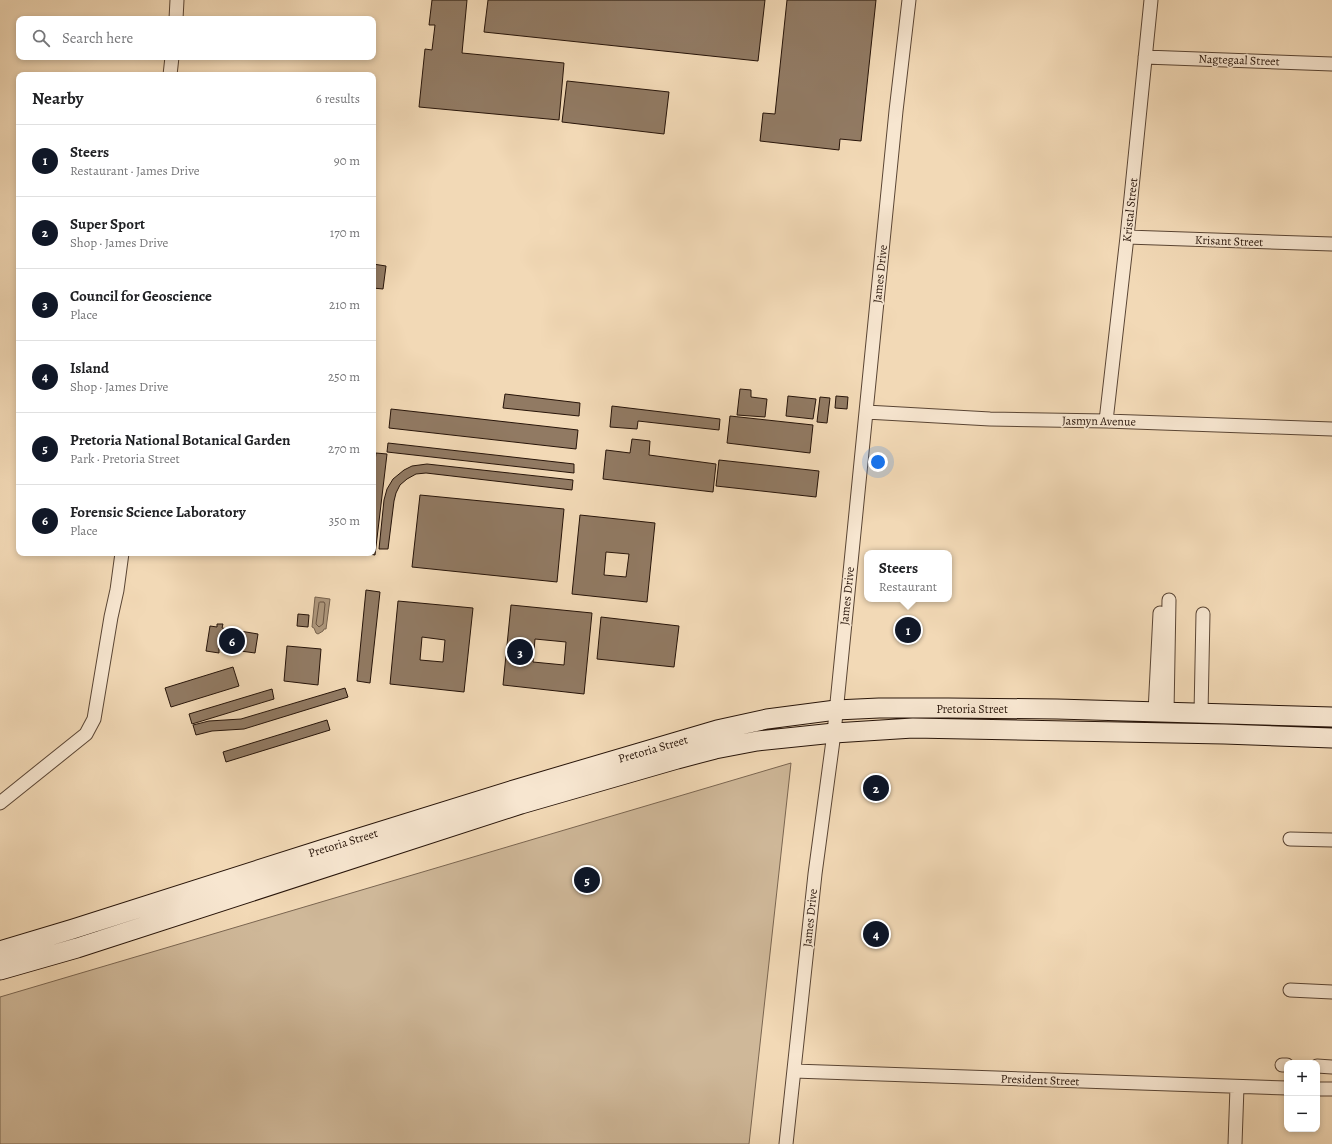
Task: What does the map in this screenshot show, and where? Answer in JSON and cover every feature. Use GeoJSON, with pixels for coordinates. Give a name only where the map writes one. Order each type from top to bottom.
{"type":"FeatureCollection","features":[{"type":"Feature","properties":{"kind":"main road","name":"Pretoria Street"},"geometry":{"type":"LineString","coordinates":[[0,951],[517,789],[717,730],[767,719],[836,710],[879,708],[1161,712],[1332,718]]}},
{"type":"Feature","properties":{"kind":"main road","name":"Pretoria Street"},"geometry":{"type":"LineString","coordinates":[[0,970],[77,948],[521,804],[677,758],[757,741],[834,733],[913,728],[1332,738]]}},
{"type":"Feature","properties":{"kind":"street"},"geometry":{"type":"LineString","coordinates":[[176,16],[177,0]]}},
{"type":"Feature","properties":{"kind":"street","name":"James Drive"},"geometry":{"type":"LineString","coordinates":[[786,1144],[815,874],[834,733],[896,111],[909,0]]}},
{"type":"Feature","properties":{"kind":"street","name":"Kristal Street"},"geometry":{"type":"LineString","coordinates":[[1106,421],[1127,237],[1151,0]]}},
{"type":"Feature","properties":{"kind":"street","name":"Nagtegaal Street"},"geometry":{"type":"LineString","coordinates":[[1145,57],[1332,64]]}},
{"type":"Feature","properties":{"kind":"street"},"geometry":{"type":"LineString","coordinates":[[170,72],[172,60]]}},
{"type":"Feature","properties":{"kind":"street","name":"Krisant Street"},"geometry":{"type":"LineString","coordinates":[[1127,237],[1332,244]]}},
{"type":"Feature","properties":{"kind":"street","name":"Jasmyn Avenue"},"geometry":{"type":"LineString","coordinates":[[866,412],[990,419],[1106,421],[1332,429]]}},
{"type":"Feature","properties":{"kind":"street"},"geometry":{"type":"LineString","coordinates":[[0,803],[86,734],[94,719],[122,556]]}},
{"type":"Feature","properties":{"kind":"street"},"geometry":{"type":"LineString","coordinates":[[1161,712],[1169,600]]}},
{"type":"Feature","properties":{"kind":"street"},"geometry":{"type":"LineString","coordinates":[[1160,613],[1161,712]]}},
{"type":"Feature","properties":{"kind":"street"},"geometry":{"type":"LineString","coordinates":[[1201,713],[1203,614]]}},
{"type":"Feature","properties":{"kind":"street"},"geometry":{"type":"LineString","coordinates":[[1290,838],[1332,840]]}},
{"type":"Feature","properties":{"kind":"street"},"geometry":{"type":"LineString","coordinates":[[1290,990],[1332,992]]}},
{"type":"Feature","properties":{"kind":"street"},"geometry":{"type":"LineString","coordinates":[[1320,1066],[1332,1067]]}},
{"type":"Feature","properties":{"kind":"street","name":"President Street"},"geometry":{"type":"LineString","coordinates":[[794,1071],[1284,1088]]}},
{"type":"Feature","properties":{"kind":"street"},"geometry":{"type":"LineString","coordinates":[[1235,1144],[1237,1087]]}},
{"type":"Feature","properties":{"kind":"street"},"geometry":{"type":"LineString","coordinates":[[1320,1089],[1332,1089]]}},
{"type":"Feature","properties":{"kind":"shaded area"},"geometry":{"type":"Polygon","coordinates":[[[791,763],[749,1144],[0,1144],[0,997],[791,763]]]}},
{"type":"Feature","properties":{"kind":"water"},"geometry":{"type":"Polygon","coordinates":[[[315,597],[330,599],[326,629],[318,634],[312,627],[315,597]]]}},
{"type":"Feature","properties":{"kind":"building"},"geometry":{"type":"Polygon","coordinates":[[[432,0],[467,0],[462,53],[564,63],[559,120],[419,107],[425,49],[432,50],[435,25],[429,25],[432,0]]]}},
{"type":"Feature","properties":{"kind":"building"},"geometry":{"type":"Polygon","coordinates":[[[488,0],[765,0],[758,61],[484,32],[488,0]]]}},
{"type":"Feature","properties":{"kind":"building"},"geometry":{"type":"Polygon","coordinates":[[[787,0],[876,0],[861,141],[840,139],[839,150],[760,141],[763,113],[775,114],[787,0]]]}},
{"type":"Feature","properties":{"kind":"building"},"geometry":{"type":"Polygon","coordinates":[[[567,81],[669,92],[664,134],[562,122],[567,81]]]}},
{"type":"Feature","properties":{"kind":"building"},"geometry":{"type":"Polygon","coordinates":[[[376,264],[386,266],[383,289],[376,288],[376,264]]]}},
{"type":"Feature","properties":{"kind":"building"},"geometry":{"type":"Polygon","coordinates":[[[740,389],[751,390],[751,397],[767,399],[765,417],[737,415],[740,389]]]}},
{"type":"Feature","properties":{"kind":"building"},"geometry":{"type":"Polygon","coordinates":[[[505,394],[580,403],[579,416],[503,408],[505,394]]]}},
{"type":"Feature","properties":{"kind":"building"},"geometry":{"type":"Polygon","coordinates":[[[788,396],[816,399],[813,419],[786,416],[788,396]]]}},
{"type":"Feature","properties":{"kind":"building"},"geometry":{"type":"Polygon","coordinates":[[[836,396],[848,397],[847,409],[835,408],[836,396]]]}},
{"type":"Feature","properties":{"kind":"building"},"geometry":{"type":"Polygon","coordinates":[[[820,397],[830,398],[827,423],[817,422],[820,397]]]}},
{"type":"Feature","properties":{"kind":"building"},"geometry":{"type":"Polygon","coordinates":[[[612,406],[720,419],[719,430],[638,421],[637,429],[610,427],[612,406]]]}},
{"type":"Feature","properties":{"kind":"building"},"geometry":{"type":"Polygon","coordinates":[[[391,409],[578,430],[576,449],[389,428],[391,409]]]}},
{"type":"Feature","properties":{"kind":"building"},"geometry":{"type":"Polygon","coordinates":[[[730,416],[813,425],[810,453],[727,443],[730,416]]]}},
{"type":"Feature","properties":{"kind":"building"},"geometry":{"type":"Polygon","coordinates":[[[632,439],[650,441],[649,455],[716,464],[713,492],[603,479],[606,450],[630,453],[632,439]]]}},
{"type":"Feature","properties":{"kind":"building"},"geometry":{"type":"Polygon","coordinates":[[[388,443],[574,464],[574,473],[387,452],[388,443]]]}},
{"type":"Feature","properties":{"kind":"building"},"geometry":{"type":"Polygon","coordinates":[[[376,453],[387,454],[376,547],[376,453]]]}},
{"type":"Feature","properties":{"kind":"building"},"geometry":{"type":"Polygon","coordinates":[[[719,460],[819,471],[816,497],[716,486],[719,460]]]}},
{"type":"Feature","properties":{"kind":"building"},"geometry":{"type":"Polygon","coordinates":[[[427,464],[573,480],[572,490],[426,473],[416,474],[400,485],[396,493],[388,549],[379,549],[384,500],[387,489],[393,479],[404,470],[412,466],[427,464]]]}},
{"type":"Feature","properties":{"kind":"building"},"geometry":{"type":"Polygon","coordinates":[[[420,495],[564,509],[557,582],[412,567],[420,495]]]}},
{"type":"Feature","properties":{"kind":"building"},"geometry":{"type":"Polygon","coordinates":[[[580,515],[655,523],[647,602],[572,594],[580,515]],[[606,552],[604,575],[626,577],[629,554],[606,552]]]}},
{"type":"Feature","properties":{"kind":"building"},"geometry":{"type":"Polygon","coordinates":[[[366,590],[380,592],[370,683],[357,681],[366,590]]]}},
{"type":"Feature","properties":{"kind":"building"},"geometry":{"type":"Polygon","coordinates":[[[398,601],[473,608],[464,692],[390,684],[398,601]],[[422,637],[420,660],[443,662],[445,640],[422,637]]]}},
{"type":"Feature","properties":{"kind":"building"},"geometry":{"type":"Polygon","coordinates":[[[511,605],[592,613],[584,694],[503,685],[511,605]],[[535,639],[533,662],[564,665],[566,642],[535,639]]]}},
{"type":"Feature","properties":{"kind":"building"},"geometry":{"type":"Polygon","coordinates":[[[298,614],[309,615],[308,627],[297,626],[298,614]]]}},
{"type":"Feature","properties":{"kind":"building"},"geometry":{"type":"Polygon","coordinates":[[[601,617],[679,626],[674,667],[597,659],[601,617]]]}},
{"type":"Feature","properties":{"kind":"building"},"geometry":{"type":"Polygon","coordinates":[[[217,624],[223,624],[222,628],[258,634],[255,653],[219,648],[219,653],[206,651],[210,626],[217,627],[217,624]]]}},
{"type":"Feature","properties":{"kind":"building"},"geometry":{"type":"Polygon","coordinates":[[[287,646],[321,649],[318,685],[284,681],[287,646]]]}},
{"type":"Feature","properties":{"kind":"building"},"geometry":{"type":"Polygon","coordinates":[[[233,667],[239,686],[171,707],[165,688],[233,667]]]}},
{"type":"Feature","properties":{"kind":"building"},"geometry":{"type":"Polygon","coordinates":[[[345,688],[348,697],[244,729],[212,731],[196,735],[193,725],[209,721],[241,719],[345,688]]]}},
{"type":"Feature","properties":{"kind":"building"},"geometry":{"type":"Polygon","coordinates":[[[272,689],[274,699],[192,724],[189,714],[272,689]]]}},
{"type":"Feature","properties":{"kind":"building"},"geometry":{"type":"Polygon","coordinates":[[[327,720],[330,730],[226,762],[223,752],[327,720]]]}},
{"type":"Feature","properties":{"kind":"place","name":"Steers"},"geometry":{"type":"Point","coordinates":[908,630]}},
{"type":"Feature","properties":{"kind":"place","name":"Forensic Science Laboratory"},"geometry":{"type":"Point","coordinates":[232,641]}},
{"type":"Feature","properties":{"kind":"place","name":"Council for Geoscience"},"geometry":{"type":"Point","coordinates":[520,652]}},
{"type":"Feature","properties":{"kind":"place","name":"Super Sport"},"geometry":{"type":"Point","coordinates":[876,788]}},
{"type":"Feature","properties":{"kind":"place","name":"Pretoria National Botanical Garden"},"geometry":{"type":"Point","coordinates":[587,880]}},
{"type":"Feature","properties":{"kind":"place","name":"Island"},"geometry":{"type":"Point","coordinates":[876,934]}}]}
